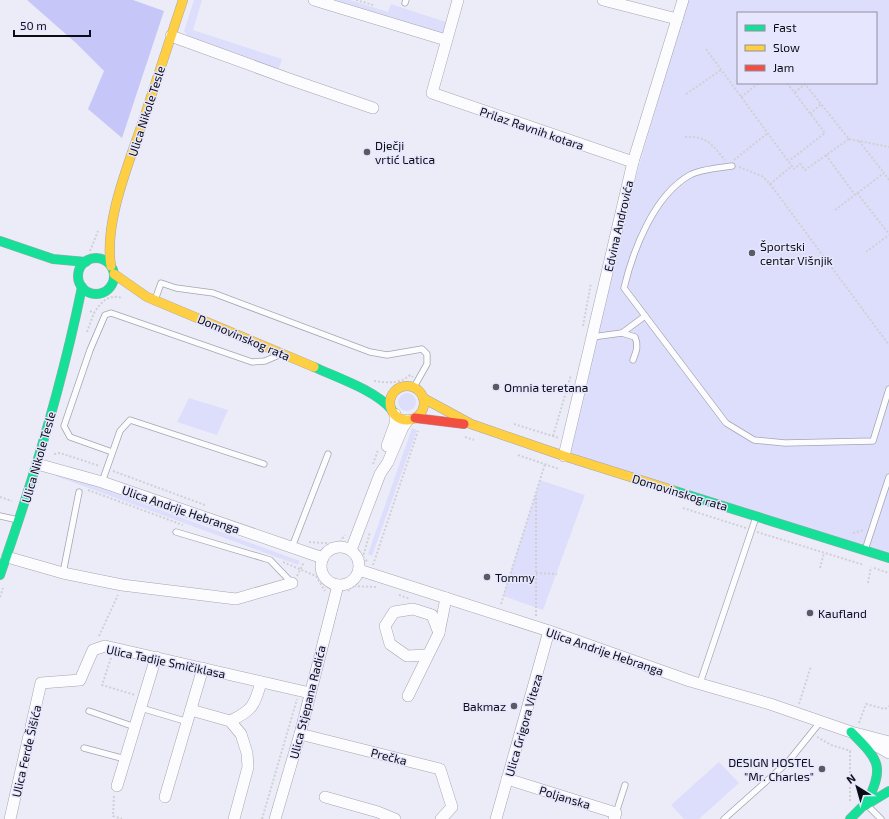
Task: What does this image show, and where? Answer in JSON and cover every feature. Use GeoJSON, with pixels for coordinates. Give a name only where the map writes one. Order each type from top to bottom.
{"type":"FeatureCollection","features":[{"type":"Feature","properties":{"kind":"main road","name":"Ulica Nikole Tesle"},"geometry":{"type":"LineString","coordinates":[[88,260],[96,252],[112,222],[127,169],[183,0]]}},
{"type":"Feature","properties":{"kind":"main road","name":"Ulica Nikole Tesle"},"geometry":{"type":"LineString","coordinates":[[112,222],[112,235],[109,253],[113,270]]}},
{"type":"Feature","properties":{"kind":"main road"},"geometry":{"type":"LineString","coordinates":[[0,241],[49,258],[69,262],[102,259],[113,270],[112,284],[92,304]]}},
{"type":"Feature","properties":{"kind":"main road"},"geometry":{"type":"LineString","coordinates":[[49,258],[91,293],[105,291]]}},
{"type":"Feature","properties":{"kind":"main road"},"geometry":{"type":"LineString","coordinates":[[80,283],[80,268],[88,260]]}},
{"type":"Feature","properties":{"kind":"main road","name":"Domovinskog rata"},"geometry":{"type":"LineString","coordinates":[[113,270],[119,279],[151,299],[281,354],[379,398],[393,412]]}},
{"type":"Feature","properties":{"kind":"main road","name":"Ulica Nikole Tesle"},"geometry":{"type":"LineString","coordinates":[[0,575],[20,520],[37,464],[72,337],[80,283]]}},
{"type":"Feature","properties":{"kind":"main road","name":"Domovinskog rata"},"geometry":{"type":"LineString","coordinates":[[105,291],[151,299]]}},
{"type":"Feature","properties":{"kind":"main road","name":"Ulica Nikole Tesle"},"geometry":{"type":"LineString","coordinates":[[72,337],[86,314]]}},
{"type":"Feature","properties":{"kind":"main road","name":"Domovinskog rata"},"geometry":{"type":"LineString","coordinates":[[340,380],[359,381],[379,387],[397,390]]}},
{"type":"Feature","properties":{"kind":"main road"},"geometry":{"type":"LineString","coordinates":[[416,384],[423,398],[422,411],[412,419],[399,418],[393,412],[391,399],[397,390],[405,386],[416,384]]}},
{"type":"Feature","properties":{"kind":"main road","name":"Domovinskog rata"},"geometry":{"type":"LineString","coordinates":[[423,398],[471,424],[549,451],[889,558]]}},
{"type":"Feature","properties":{"kind":"main road","name":"Domovinskog rata"},"geometry":{"type":"LineString","coordinates":[[412,419],[428,417],[454,424],[471,424]]}},
{"type":"Feature","properties":{"kind":"main road"},"geometry":{"type":"LineString","coordinates":[[854,729],[872,752],[878,765],[878,779],[866,804]]}},
{"type":"Feature","properties":{"kind":"main road"},"geometry":{"type":"LineString","coordinates":[[850,819],[887,787]]}},
{"type":"Feature","properties":{"kind":"street"},"geometry":{"type":"LineString","coordinates":[[314,0],[446,40],[458,0]]}},
{"type":"Feature","properties":{"kind":"street"},"geometry":{"type":"LineString","coordinates":[[603,0],[677,19]]}},
{"type":"Feature","properties":{"kind":"street","name":"Edvina Androvića"},"geometry":{"type":"LineString","coordinates":[[564,456],[633,162],[683,0]]}},
{"type":"Feature","properties":{"kind":"street"},"geometry":{"type":"LineString","coordinates":[[171,36],[374,108]]}},
{"type":"Feature","properties":{"kind":"street","name":"Prilaz Ravnih kotara"},"geometry":{"type":"LineString","coordinates":[[446,40],[432,93],[633,162]]}},
{"type":"Feature","properties":{"kind":"street"},"geometry":{"type":"LineString","coordinates":[[351,550],[376,471],[381,462],[395,424],[393,412]]}},
{"type":"Feature","properties":{"kind":"street"},"geometry":{"type":"LineString","coordinates":[[376,471],[388,462],[403,427],[412,419]]}},
{"type":"Feature","properties":{"kind":"street","name":"Ulica Andrije Hebranga"},"geometry":{"type":"LineString","coordinates":[[37,464],[102,482],[323,558]]}},
{"type":"Feature","properties":{"kind":"street"},"geometry":{"type":"LineString","coordinates":[[335,547],[351,550],[358,559],[359,570],[353,579],[349,583],[338,585],[327,580],[321,564],[323,558],[335,547]]}},
{"type":"Feature","properties":{"kind":"street"},"geometry":{"type":"LineString","coordinates":[[7,557],[63,573],[122,585],[236,598],[292,583]]}},
{"type":"Feature","properties":{"kind":"street","name":"Ulica Andrije Hebranga"},"geometry":{"type":"LineString","coordinates":[[359,570],[549,631],[627,660],[821,721],[854,729],[889,742]]}},
{"type":"Feature","properties":{"kind":"street","name":"Ulica Stjepana Radića"},"geometry":{"type":"LineString","coordinates":[[275,819],[300,734],[338,585]]}},
{"type":"Feature","properties":{"kind":"street"},"geometry":{"type":"LineString","coordinates":[[408,696],[439,633],[446,598]]}},
{"type":"Feature","properties":{"kind":"street"},"geometry":{"type":"LineString","coordinates":[[427,655],[407,656],[390,644],[385,626],[394,612],[413,609],[432,615],[439,633]]}},
{"type":"Feature","properties":{"kind":"street","name":"Ulica Grigora Viteza"},"geometry":{"type":"LineString","coordinates":[[496,819],[549,631]]}},
{"type":"Feature","properties":{"kind":"street","name":"Ulica Tadije Smičiklasa"},"geometry":{"type":"LineString","coordinates":[[41,684],[80,680],[93,650],[105,646],[310,693]]}},
{"type":"Feature","properties":{"kind":"street"},"geometry":{"type":"LineString","coordinates":[[117,786],[156,658]]}},
{"type":"Feature","properties":{"kind":"street"},"geometry":{"type":"LineString","coordinates":[[165,797],[203,668]]}},
{"type":"Feature","properties":{"kind":"street"},"geometry":{"type":"LineString","coordinates":[[230,721],[246,714],[255,702],[261,682]]}},
{"type":"Feature","properties":{"kind":"street","name":"Ulica Ferde Šišića"},"geometry":{"type":"LineString","coordinates":[[10,819],[41,684]]}},
{"type":"Feature","properties":{"kind":"street"},"geometry":{"type":"LineString","coordinates":[[191,710],[230,721],[241,734],[247,753],[248,768],[234,819]]}},
{"type":"Feature","properties":{"kind":"street","name":"Ulica Andrije Hebranga"},"geometry":{"type":"LineString","coordinates":[[854,729],[889,753]]}},
{"type":"Feature","properties":{"kind":"street","name":"Prečka"},"geometry":{"type":"LineString","coordinates":[[300,734],[440,769],[452,807],[441,819]]}},
{"type":"Feature","properties":{"kind":"street","name":"Poljanska"},"geometry":{"type":"LineString","coordinates":[[507,779],[615,816]]}},
{"type":"Feature","properties":{"kind":"street"},"geometry":{"type":"LineString","coordinates":[[325,797],[378,812],[395,819]]}},
{"type":"Feature","properties":{"kind":"lane"},"geometry":{"type":"LineString","coordinates":[[732,166],[691,175],[671,189],[654,213],[637,247],[624,288],[726,423],[754,440],[784,443],[873,441],[889,389]]}},
{"type":"Feature","properties":{"kind":"lane"},"geometry":{"type":"LineString","coordinates":[[151,299],[161,283],[176,288],[213,292],[370,352],[387,355],[422,350],[427,354],[427,364],[416,384]]}},
{"type":"Feature","properties":{"kind":"lane"},"geometry":{"type":"LineString","coordinates":[[112,452],[70,437],[64,426],[90,350],[105,315],[111,313],[252,362],[265,361],[281,354]]}},
{"type":"Feature","properties":{"kind":"lane"},"geometry":{"type":"LineString","coordinates":[[622,333],[645,316]]}},
{"type":"Feature","properties":{"kind":"lane"},"geometry":{"type":"LineString","coordinates":[[592,337],[622,333],[635,337],[638,347],[633,360]]}},
{"type":"Feature","properties":{"kind":"lane"},"geometry":{"type":"LineString","coordinates":[[102,482],[120,431],[130,420],[264,464]]}},
{"type":"Feature","properties":{"kind":"lane"},"geometry":{"type":"LineString","coordinates":[[292,547],[328,454]]}},
{"type":"Feature","properties":{"kind":"lane"},"geometry":{"type":"LineString","coordinates":[[864,550],[889,477]]}},
{"type":"Feature","properties":{"kind":"lane"},"geometry":{"type":"LineString","coordinates":[[63,573],[79,492]]}},
{"type":"Feature","properties":{"kind":"lane"},"geometry":{"type":"LineString","coordinates":[[0,516],[20,520]]}},
{"type":"Feature","properties":{"kind":"lane"},"geometry":{"type":"LineString","coordinates":[[700,683],[756,516]]}},
{"type":"Feature","properties":{"kind":"lane"},"geometry":{"type":"LineString","coordinates":[[176,532],[270,560],[292,583]]}},
{"type":"Feature","properties":{"kind":"lane"},"geometry":{"type":"LineString","coordinates":[[141,708],[188,722]]}},
{"type":"Feature","properties":{"kind":"lane"},"geometry":{"type":"LineString","coordinates":[[90,711],[135,727]]}},
{"type":"Feature","properties":{"kind":"lane"},"geometry":{"type":"LineString","coordinates":[[724,819],[788,762],[821,721]]}},
{"type":"Feature","properties":{"kind":"lane"},"geometry":{"type":"LineString","coordinates":[[84,748],[125,759]]}},
{"type":"Feature","properties":{"kind":"lane"},"geometry":{"type":"LineString","coordinates":[[615,816],[625,785]]}},
{"type":"Feature","properties":{"kind":"lane"},"geometry":{"type":"LineString","coordinates":[[866,804],[881,819]]}},
{"type":"Feature","properties":{"kind":"path"},"geometry":{"type":"LineString","coordinates":[[356,0],[373,5]]}},
{"type":"Feature","properties":{"kind":"path"},"geometry":{"type":"LineString","coordinates":[[706,49],[794,169],[800,164],[805,170],[849,140],[889,147]]}},
{"type":"Feature","properties":{"kind":"path"},"geometry":{"type":"LineString","coordinates":[[686,94],[721,70]]}},
{"type":"Feature","properties":{"kind":"path"},"geometry":{"type":"LineString","coordinates":[[741,97],[758,84]]}},
{"type":"Feature","properties":{"kind":"path"},"geometry":{"type":"LineString","coordinates":[[788,84],[825,133],[789,162]]}},
{"type":"Feature","properties":{"kind":"path"},"geometry":{"type":"LineString","coordinates":[[794,93],[805,84],[849,140]]}},
{"type":"Feature","properties":{"kind":"path"},"geometry":{"type":"LineString","coordinates":[[810,114],[821,104]]}},
{"type":"Feature","properties":{"kind":"path"},"geometry":{"type":"LineString","coordinates":[[685,137],[698,136],[710,143],[729,164],[768,133]]}},
{"type":"Feature","properties":{"kind":"path"},"geometry":{"type":"LineString","coordinates":[[859,141],[889,180]]}},
{"type":"Feature","properties":{"kind":"path"},"geometry":{"type":"LineString","coordinates":[[826,155],[889,234],[866,252]]}},
{"type":"Feature","properties":{"kind":"path"},"geometry":{"type":"LineString","coordinates":[[732,166],[758,174],[770,184],[889,345]]}},
{"type":"Feature","properties":{"kind":"path"},"geometry":{"type":"LineString","coordinates":[[770,184],[792,166]]}},
{"type":"Feature","properties":{"kind":"path"},"geometry":{"type":"LineString","coordinates":[[835,210],[884,173]]}},
{"type":"Feature","properties":{"kind":"path"},"geometry":{"type":"LineString","coordinates":[[583,326],[591,283]]}},
{"type":"Feature","properties":{"kind":"path"},"geometry":{"type":"LineString","coordinates":[[498,615],[573,370]]}},
{"type":"Feature","properties":{"kind":"path"},"geometry":{"type":"LineString","coordinates":[[410,375],[416,384]]}},
{"type":"Feature","properties":{"kind":"path"},"geometry":{"type":"LineString","coordinates":[[510,423],[554,436]]}},
{"type":"Feature","properties":{"kind":"path"},"geometry":{"type":"LineString","coordinates":[[372,566],[419,427]]}},
{"type":"Feature","properties":{"kind":"path"},"geometry":{"type":"LineString","coordinates":[[460,436],[480,442]]}},
{"type":"Feature","properties":{"kind":"path"},"geometry":{"type":"LineString","coordinates":[[376,471],[380,446]]}},
{"type":"Feature","properties":{"kind":"path"},"geometry":{"type":"LineString","coordinates":[[54,454],[60,453],[106,468],[209,507]]}},
{"type":"Feature","properties":{"kind":"path"},"geometry":{"type":"LineString","coordinates":[[516,454],[559,469]]}},
{"type":"Feature","properties":{"kind":"path"},"geometry":{"type":"LineString","coordinates":[[536,492],[537,628]]}},
{"type":"Feature","properties":{"kind":"path"},"geometry":{"type":"LineString","coordinates":[[683,508],[889,573]]}},
{"type":"Feature","properties":{"kind":"path"},"geometry":{"type":"LineString","coordinates":[[371,527],[363,557],[372,566],[378,568]]}},
{"type":"Feature","properties":{"kind":"path"},"geometry":{"type":"LineString","coordinates":[[305,544],[308,541],[338,544],[349,530]]}},
{"type":"Feature","properties":{"kind":"path"},"geometry":{"type":"LineString","coordinates":[[820,568],[824,553]]}},
{"type":"Feature","properties":{"kind":"path"},"geometry":{"type":"LineString","coordinates":[[868,583],[871,567]]}},
{"type":"Feature","properties":{"kind":"path"},"geometry":{"type":"LineString","coordinates":[[536,573],[556,574]]}},
{"type":"Feature","properties":{"kind":"path"},"geometry":{"type":"LineString","coordinates":[[93,650],[122,585]]}},
{"type":"Feature","properties":{"kind":"path"},"geometry":{"type":"LineString","coordinates":[[345,593],[353,586],[377,587]]}},
{"type":"Feature","properties":{"kind":"path"},"geometry":{"type":"LineString","coordinates":[[399,595],[414,600]]}},
{"type":"Feature","properties":{"kind":"path"},"geometry":{"type":"LineString","coordinates":[[114,648],[102,685],[144,697]]}},
{"type":"Feature","properties":{"kind":"path"},"geometry":{"type":"LineString","coordinates":[[797,713],[811,666]]}},
{"type":"Feature","properties":{"kind":"path"},"geometry":{"type":"LineString","coordinates":[[854,729],[866,704],[885,709],[889,706]]}},
{"type":"Feature","properties":{"kind":"path"},"geometry":{"type":"LineString","coordinates":[[810,734],[831,745],[856,753]]}},
{"type":"Feature","properties":{"kind":"path"},"geometry":{"type":"LineString","coordinates":[[850,751],[850,801]]}},
{"type":"Feature","properties":{"kind":"path"},"geometry":{"type":"LineString","coordinates":[[117,786],[112,801],[112,816],[122,819]]}},
{"type":"Feature","properties":{"kind":"shaded area"},"geometry":{"type":"Polygon","coordinates":[[[27,0],[133,0],[164,11],[122,138],[88,109],[104,71],[76,43],[27,0]]]}},
{"type":"Feature","properties":{"kind":"shaded area"},"geometry":{"type":"Polygon","coordinates":[[[194,0],[202,0],[193,30],[282,59],[278,71],[188,37],[184,31],[194,0]]]}},
{"type":"Feature","properties":{"kind":"shaded area"},"geometry":{"type":"Polygon","coordinates":[[[335,0],[350,0],[388,12],[391,4],[446,22],[443,32],[440,34],[335,0]]]}},
{"type":"Feature","properties":{"kind":"shaded area","name":"Športski centar Višnjik"},"geometry":{"type":"Polygon","coordinates":[[[688,0],[889,0],[889,558],[564,456],[592,337],[638,169],[688,0]]]}},
{"type":"Feature","properties":{"kind":"shaded area"},"geometry":{"type":"Polygon","coordinates":[[[407,393],[413,396],[416,402],[413,408],[407,411],[401,408],[398,402],[401,396],[407,393]]]}},
{"type":"Feature","properties":{"kind":"shaded area"},"geometry":{"type":"Polygon","coordinates":[[[189,398],[228,410],[217,435],[177,422],[189,398]]]}},
{"type":"Feature","properties":{"kind":"shaded area"},"geometry":{"type":"Polygon","coordinates":[[[412,428],[417,430],[372,556],[368,554],[412,428]]]}},
{"type":"Feature","properties":{"kind":"shaded area"},"geometry":{"type":"Polygon","coordinates":[[[57,472],[300,561],[298,565],[56,476],[57,472]]]}},
{"type":"Feature","properties":{"kind":"shaded area"},"geometry":{"type":"Polygon","coordinates":[[[540,480],[585,495],[543,610],[503,596],[540,480]]]}},
{"type":"Feature","properties":{"kind":"shaded area"},"geometry":{"type":"Polygon","coordinates":[[[719,762],[739,783],[699,819],[684,819],[671,805],[719,762]]]}},
{"type":"Feature","properties":{"kind":"traffic: fast"},"geometry":{"type":"LineString","coordinates":[[0,241],[53,259],[86,262]]}},
{"type":"Feature","properties":{"kind":"traffic: fast"},"geometry":{"type":"LineString","coordinates":[[96,258],[109,263],[114,276],[109,289],[96,294],[83,289],[78,276],[83,263],[96,258]]}},
{"type":"Feature","properties":{"kind":"traffic: fast"},"geometry":{"type":"LineString","coordinates":[[0,575],[46,432],[82,287]]}},
{"type":"Feature","properties":{"kind":"traffic: fast"},"geometry":{"type":"LineString","coordinates":[[314,367],[345,380],[376,396],[392,410]]}},
{"type":"Feature","properties":{"kind":"traffic: fast"},"geometry":{"type":"LineString","coordinates":[[672,490],[889,558]]}},
{"type":"Feature","properties":{"kind":"traffic: fast"},"geometry":{"type":"LineString","coordinates":[[851,732],[869,751],[874,758],[876,765],[877,773],[872,792],[866,805]]}},
{"type":"Feature","properties":{"kind":"traffic: fast"},"geometry":{"type":"LineString","coordinates":[[866,805],[889,791]]}},
{"type":"Feature","properties":{"kind":"traffic: fast"},"geometry":{"type":"LineString","coordinates":[[850,819],[873,796]]}},
{"type":"Feature","properties":{"kind":"traffic: slow"},"geometry":{"type":"LineString","coordinates":[[111,266],[111,232],[118,196],[183,0]]}},
{"type":"Feature","properties":{"kind":"traffic: slow"},"geometry":{"type":"LineString","coordinates":[[114,274],[147,297],[314,367]]}},
{"type":"Feature","properties":{"kind":"traffic: slow"},"geometry":{"type":"LineString","coordinates":[[407,386],[419,391],[424,403],[419,415],[407,420],[395,415],[390,403],[395,391],[407,386]]}},
{"type":"Feature","properties":{"kind":"traffic: slow"},"geometry":{"type":"LineString","coordinates":[[423,398],[471,424],[564,456],[672,490]]}},
{"type":"Feature","properties":{"kind":"traffic: jam"},"geometry":{"type":"LineString","coordinates":[[415,418],[464,424]]}},
{"type":"Feature","properties":{"kind":"place","name":"Dječji vrtić Latica"},"geometry":{"type":"Point","coordinates":[367,152]}},
{"type":"Feature","properties":{"kind":"place","name":"Športski centar Višnjik"},"geometry":{"type":"Point","coordinates":[752,253]}},
{"type":"Feature","properties":{"kind":"place","name":"Omnia teretana"},"geometry":{"type":"Point","coordinates":[496,387]}},
{"type":"Feature","properties":{"kind":"place","name":"Tommy"},"geometry":{"type":"Point","coordinates":[487,577]}},
{"type":"Feature","properties":{"kind":"place","name":"Kaufland"},"geometry":{"type":"Point","coordinates":[810,613]}},
{"type":"Feature","properties":{"kind":"place","name":"Bakmaz"},"geometry":{"type":"Point","coordinates":[514,706]}},
{"type":"Feature","properties":{"kind":"place","name":"DESIGN HOSTEL \"Mr. Charles\""},"geometry":{"type":"Point","coordinates":[822,769]}}]}
